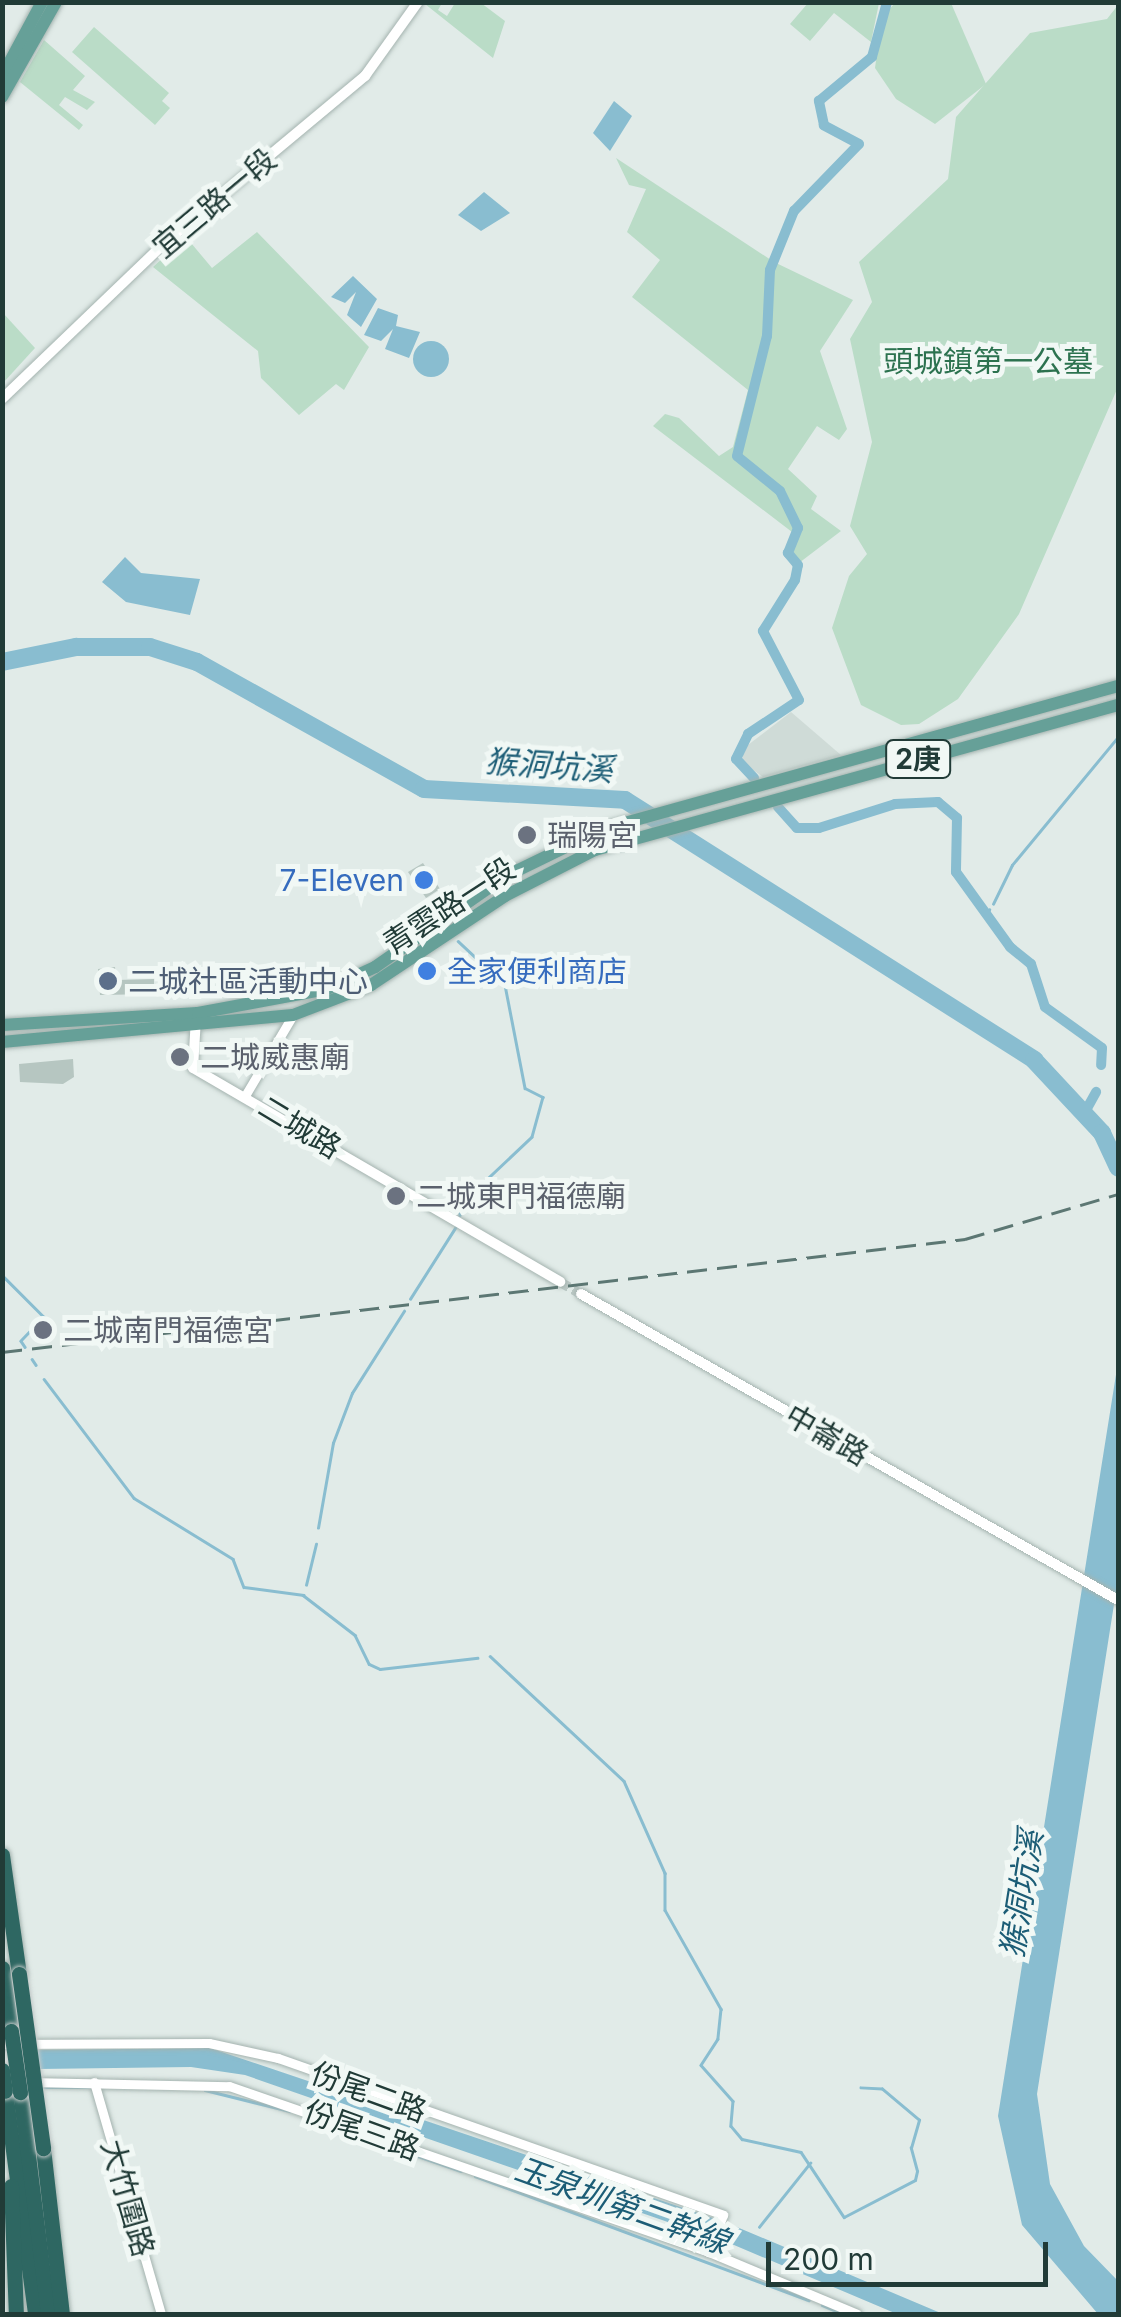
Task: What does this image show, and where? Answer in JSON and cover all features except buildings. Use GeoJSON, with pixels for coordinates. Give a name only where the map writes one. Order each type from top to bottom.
{"type":"FeatureCollection","features":[{"type":"Feature","properties":{"kind":"highway"},"geometry":{"type":"LineString","coordinates":[[2,1855],[62,2314]]}},
{"type":"Feature","properties":{"kind":"highway"},"geometry":{"type":"LineString","coordinates":[[2,1968],[16,2314]]}},
{"type":"Feature","properties":{"kind":"highway"},"geometry":{"type":"LineString","coordinates":[[2,2070],[48,2314]]}},
{"type":"Feature","properties":{"kind":"highway"},"geometry":{"type":"LineString","coordinates":[[9,2093],[34,2314]]}},
{"type":"Feature","properties":{"kind":"main road"},"geometry":{"type":"LineString","coordinates":[[2,76],[42,2]]}},
{"type":"Feature","properties":{"kind":"main road"},"geometry":{"type":"LineString","coordinates":[[2,97],[56,2]]}},
{"type":"Feature","properties":{"kind":"main road","name":"青雲路一段"},"geometry":{"type":"LineString","coordinates":[[2,1025],[198,1013],[272,1004],[375,967],[506,876],[603,829],[1118,686]]}},
{"type":"Feature","properties":{"kind":"main road","name":"青雲路一段"},"geometry":{"type":"LineString","coordinates":[[2,1042],[193,1030],[293,1015],[371,985],[505,896],[624,840],[1118,705]]}},
{"type":"Feature","properties":{"kind":"street","name":"宜三路一段"},"geometry":{"type":"LineString","coordinates":[[2,398],[154,252],[365,76],[418,2]]}},
{"type":"Feature","properties":{"kind":"street"},"geometry":{"type":"LineString","coordinates":[[193,1030],[198,1013]]}},
{"type":"Feature","properties":{"kind":"street"},"geometry":{"type":"LineString","coordinates":[[246,1094],[293,1015]]}},
{"type":"Feature","properties":{"kind":"street"},"geometry":{"type":"LineString","coordinates":[[134,1017],[135,1033]]}},
{"type":"Feature","properties":{"kind":"street","name":"二城路"},"geometry":{"type":"LineString","coordinates":[[193,1030],[193,1068],[246,1094],[560,1282]]}},
{"type":"Feature","properties":{"kind":"street","name":"中崙路"},"geometry":{"type":"LineString","coordinates":[[581,1294],[1118,1600]]}},
{"type":"Feature","properties":{"kind":"street","name":"份尾二路"},"geometry":{"type":"LineString","coordinates":[[7,2038],[236,2046],[723,2215],[709,2252]]}},
{"type":"Feature","properties":{"kind":"street","name":"份尾三路"},"geometry":{"type":"LineString","coordinates":[[9,2093],[94,2082],[229,2086],[709,2252],[857,2314]]}},
{"type":"Feature","properties":{"kind":"street","name":"大竹圍路"},"geometry":{"type":"LineString","coordinates":[[94,2082],[160,2314]]}},
{"type":"Feature","properties":{"kind":"shaded area"},"geometry":{"type":"Polygon","coordinates":[[[791,712],[841,755],[763,777],[742,762],[744,748],[791,712]]]}},
{"type":"Feature","properties":{"kind":"green space"},"geometry":{"type":"Polygon","coordinates":[[[896,2],[951,3],[986,84],[935,124],[896,99],[875,68],[882,17],[896,2]]]}},
{"type":"Feature","properties":{"kind":"green space"},"geometry":{"type":"Polygon","coordinates":[[[442,3],[438,10],[447,16],[455,3],[481,3],[505,21],[493,58],[425,4],[442,3]]]}},
{"type":"Feature","properties":{"kind":"green space"},"geometry":{"type":"Polygon","coordinates":[[[808,3],[879,3],[871,42],[834,13],[810,41],[790,24],[808,3]]]}},
{"type":"Feature","properties":{"kind":"green space","name":"頭城鎮第一公墓"},"geometry":{"type":"Polygon","coordinates":[[[1118,5],[1118,387],[1019,614],[958,699],[919,724],[901,725],[861,705],[832,628],[849,576],[867,554],[850,526],[872,442],[850,339],[872,302],[859,262],[948,179],[956,117],[1030,33],[1107,19],[1118,5]]]}},
{"type":"Feature","properties":{"kind":"green space"},"geometry":{"type":"Polygon","coordinates":[[[94,27],[169,93],[162,101],[170,108],[155,125],[72,52],[94,27]]]}},
{"type":"Feature","properties":{"kind":"green space"},"geometry":{"type":"Polygon","coordinates":[[[44,40],[85,76],[73,90],[95,102],[87,110],[65,97],[59,105],[83,125],[79,130],[20,82],[44,40]]]}},
{"type":"Feature","properties":{"kind":"green space"},"geometry":{"type":"Polygon","coordinates":[[[616,158],[774,262],[853,300],[820,351],[847,429],[839,440],[817,426],[788,469],[817,496],[811,509],[841,531],[795,566],[792,532],[653,426],[665,414],[679,418],[719,456],[733,447],[748,390],[632,297],[660,260],[627,232],[646,189],[629,185],[616,158]]]}},
{"type":"Feature","properties":{"kind":"green space"},"geometry":{"type":"Polygon","coordinates":[[[257,232],[369,347],[344,390],[336,384],[299,415],[261,378],[258,351],[153,267],[186,237],[212,268],[257,232]]]}},
{"type":"Feature","properties":{"kind":"green space"},"geometry":{"type":"Polygon","coordinates":[[[3,313],[35,348],[2,383],[3,313]]]}},
{"type":"Feature","properties":{"kind":"water"},"geometry":{"type":"Polygon","coordinates":[[[614,101],[632,116],[610,151],[593,133],[614,101]]]}},
{"type":"Feature","properties":{"kind":"water"},"geometry":{"type":"Polygon","coordinates":[[[484,192],[510,213],[481,231],[458,215],[484,192]]]}},
{"type":"Feature","properties":{"kind":"water"},"geometry":{"type":"Polygon","coordinates":[[[353,276],[377,299],[361,327],[347,315],[356,292],[345,303],[331,297],[353,276]]]}},
{"type":"Feature","properties":{"kind":"water"},"geometry":{"type":"Polygon","coordinates":[[[378,308],[398,315],[396,326],[420,332],[409,358],[385,349],[393,329],[381,341],[364,335],[378,308]]]}},
{"type":"Feature","properties":{"kind":"water"},"geometry":{"type":"Polygon","coordinates":[[[431,341],[444,346],[449,359],[444,372],[431,377],[418,372],[413,359],[418,346],[431,341]]]}},
{"type":"Feature","properties":{"kind":"water"},"geometry":{"type":"Polygon","coordinates":[[[125,557],[141,573],[200,579],[190,615],[126,602],[102,582],[125,557]]]}},
{"type":"Feature","properties":{"kind":"water"},"geometry":{"type":"Polygon","coordinates":[[[1118,1362],[1118,1579],[1037,2094],[1050,2184],[1084,2246],[1118,2281],[1118,2314],[1098,2314],[1022,2225],[998,2116],[1118,1362]]]}},
{"type":"Feature","properties":{"kind":"water"},"geometry":{"type":"Polygon","coordinates":[[[210,2048],[725,2222],[943,2314],[897,2314],[734,2245],[245,2075],[191,2067],[38,2069],[37,2050],[210,2048]]]}},
{"type":"Feature","properties":{"kind":"waterway"},"geometry":{"type":"LineString","coordinates":[[754,778],[736,759],[748,734],[799,700],[763,631],[795,580],[798,565],[788,553],[798,528],[780,491],[737,456],[767,336],[770,270],[794,211],[859,144],[824,125],[819,101],[872,57],[887,2]]}},
{"type":"Feature","properties":{"kind":"waterway","name":"猴洞坑溪"},"geometry":{"type":"LineString","coordinates":[[2,662],[76,647],[150,647],[197,662],[424,789],[625,800],[1034,1060],[1102,1133],[1118,1168]]}},
{"type":"Feature","properties":{"kind":"waterway"},"geometry":{"type":"LineString","coordinates":[[993,904],[1012,865],[1118,737]]}},
{"type":"Feature","properties":{"kind":"waterway"},"geometry":{"type":"LineString","coordinates":[[778,807],[797,828],[819,828],[895,804],[938,802],[957,818],[956,872],[1010,947],[1031,964],[1045,1007],[1102,1048],[1101,1065]]}},
{"type":"Feature","properties":{"kind":"waterway"},"geometry":{"type":"LineString","coordinates":[[986,917],[989,910]]}},
{"type":"Feature","properties":{"kind":"waterway"},"geometry":{"type":"LineString","coordinates":[[458,941],[505,985],[525,1088],[543,1097],[532,1137],[460,1205],[460,1215]]}},
{"type":"Feature","properties":{"kind":"waterway"},"geometry":{"type":"LineString","coordinates":[[1085,1112],[1096,1092]]}},
{"type":"Feature","properties":{"kind":"waterway"},"geometry":{"type":"LineString","coordinates":[[410,1299],[457,1225]]}},
{"type":"Feature","properties":{"kind":"waterway"},"geometry":{"type":"LineString","coordinates":[[2,1275],[44,1317],[21,1341],[25,1347]]}},
{"type":"Feature","properties":{"kind":"waterway"},"geometry":{"type":"LineString","coordinates":[[318,1528],[333,1443],[352,1393],[404,1311]]}},
{"type":"Feature","properties":{"kind":"waterway"},"geometry":{"type":"LineString","coordinates":[[32,1359],[36,1365]]}},
{"type":"Feature","properties":{"kind":"waterway"},"geometry":{"type":"LineString","coordinates":[[44,1379],[134,1498],[233,1559],[244,1587],[303,1595],[355,1635],[369,1664],[380,1669],[477,1658]]}},
{"type":"Feature","properties":{"kind":"waterway"},"geometry":{"type":"LineString","coordinates":[[306,1585],[316,1544]]}},
{"type":"Feature","properties":{"kind":"waterway"},"geometry":{"type":"LineString","coordinates":[[490,1656],[624,1781],[665,1873],[665,1910],[721,2009],[718,2039],[701,2065],[733,2101],[731,2126],[742,2139],[801,2152],[844,2217],[915,2180],[917,2171],[911,2148],[919,2120],[882,2089],[861,2088]]}},
{"type":"Feature","properties":{"kind":"waterway","name":"玉泉圳第二幹線"},"geometry":{"type":"LineString","coordinates":[[39,2088],[91,2088]]}},
{"type":"Feature","properties":{"kind":"waterway","name":"玉泉圳第二幹線"},"geometry":{"type":"LineString","coordinates":[[205,2090],[289,2111]]}},
{"type":"Feature","properties":{"kind":"waterway","name":"玉泉圳第二幹線"},"geometry":{"type":"LineString","coordinates":[[372,2140],[461,2171]]}},
{"type":"Feature","properties":{"kind":"waterway"},"geometry":{"type":"LineString","coordinates":[[759,2227],[810,2163]]}},
{"type":"Feature","properties":{"kind":"waterway","name":"玉泉圳第二幹線"},"geometry":{"type":"LineString","coordinates":[[475,2176],[809,2300]]}},
{"type":"Feature","properties":{"kind":"waterway","name":"玉泉圳第二幹線"},"geometry":{"type":"LineString","coordinates":[[822,2305],[843,2314]]}},
{"type":"Feature","properties":{"kind":"tunnel"},"geometry":{"type":"LineString","coordinates":[[560,1282],[581,1294]]}},
{"type":"Feature","properties":{"kind":"railway"},"geometry":{"type":"LineString","coordinates":[[2,1352],[965,1239],[1118,1194]]}},
{"type":"Feature","properties":{"kind":"place","name":"瑞陽宮"},"geometry":{"type":"Point","coordinates":[527,835]}},
{"type":"Feature","properties":{"kind":"place","name":"7-Eleven"},"geometry":{"type":"Point","coordinates":[424,880]}},
{"type":"Feature","properties":{"kind":"place","name":"全家便利商店"},"geometry":{"type":"Point","coordinates":[427,971]}},
{"type":"Feature","properties":{"kind":"place","name":"二城社區活動中心"},"geometry":{"type":"Point","coordinates":[108,981]}},
{"type":"Feature","properties":{"kind":"place","name":"二城威惠廟"},"geometry":{"type":"Point","coordinates":[180,1057]}},
{"type":"Feature","properties":{"kind":"place","name":"二城東門福德廟"},"geometry":{"type":"Point","coordinates":[396,1196]}},
{"type":"Feature","properties":{"kind":"place","name":"二城南門福德宮"},"geometry":{"type":"Point","coordinates":[43,1330]}}]}
